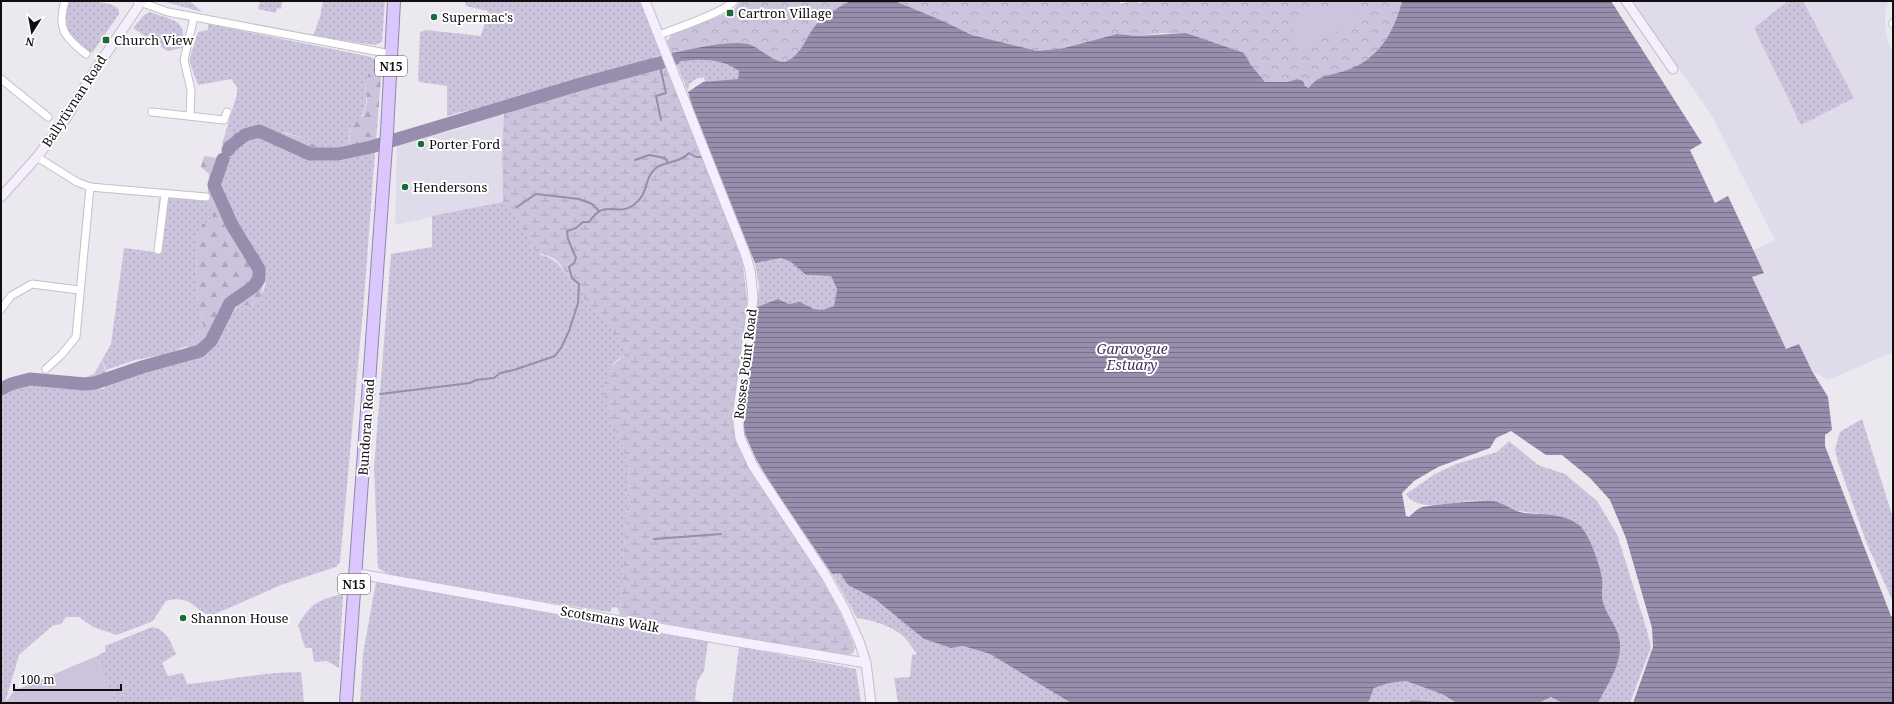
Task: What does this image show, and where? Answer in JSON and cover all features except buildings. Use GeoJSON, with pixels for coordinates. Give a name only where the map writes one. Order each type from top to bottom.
{"type":"FeatureCollection","features":[{"type":"Feature","properties":{"kind":"highway","name":"N15"},"geometry":{"type":"LineString","coordinates":[[391,54],[394,1]]}},
{"type":"Feature","properties":{"kind":"highway","name":"Bundoran Road"},"geometry":{"type":"LineString","coordinates":[[346,703],[391,54]]}},
{"type":"Feature","properties":{"kind":"street"},"geometry":{"type":"LineString","coordinates":[[65,1],[61,19],[65,33],[70,41],[86,54]]}},
{"type":"Feature","properties":{"kind":"street"},"geometry":{"type":"LineString","coordinates":[[140,1],[168,12],[391,54]]}},
{"type":"Feature","properties":{"kind":"street","name":"Ballytivnan Road"},"geometry":{"type":"LineString","coordinates":[[1,197],[37,157],[64,120],[140,1]]}},
{"type":"Feature","properties":{"kind":"street","name":"Rosses Point Road"},"geometry":{"type":"LineString","coordinates":[[645,1],[745,253],[750,270],[753,298],[738,410],[740,438],[753,466],[826,576],[845,610],[859,641],[866,663],[871,703]]}},
{"type":"Feature","properties":{"kind":"street"},"geometry":{"type":"LineString","coordinates":[[659,35],[717,12],[727,7],[734,1]]}},
{"type":"Feature","properties":{"kind":"street"},"geometry":{"type":"LineString","coordinates":[[1626,1],[1673,69]]}},
{"type":"Feature","properties":{"kind":"street"},"geometry":{"type":"LineString","coordinates":[[190,116],[191,90],[184,60],[194,17]]}},
{"type":"Feature","properties":{"kind":"street"},"geometry":{"type":"LineString","coordinates":[[1,79],[48,117]]}},
{"type":"Feature","properties":{"kind":"street"},"geometry":{"type":"LineString","coordinates":[[152,112],[224,120],[227,112]]}},
{"type":"Feature","properties":{"kind":"street"},"geometry":{"type":"LineString","coordinates":[[37,157],[44,163],[77,182],[90,187],[206,197]]}},
{"type":"Feature","properties":{"kind":"street"},"geometry":{"type":"LineString","coordinates":[[46,369],[75,339],[78,329],[79,290],[90,187]]}},
{"type":"Feature","properties":{"kind":"street"},"geometry":{"type":"LineString","coordinates":[[158,250],[165,194]]}},
{"type":"Feature","properties":{"kind":"street"},"geometry":{"type":"LineString","coordinates":[[1,309],[11,296],[32,284],[79,290]]}},
{"type":"Feature","properties":{"kind":"street","name":"Scotsmans Walk"},"geometry":{"type":"LineString","coordinates":[[354,573],[752,645],[866,663]]}},
{"type":"Feature","properties":{"kind":"shaded area"},"geometry":{"type":"Polygon","coordinates":[[[1632,1],[1889,1],[1885,12],[1885,25],[1888,42],[1893,54],[1893,352],[1828,380],[1812,371],[1799,344],[1786,350],[1752,277],[1764,273],[1753,250],[1775,240],[1712,116],[1632,1]]]}},
{"type":"Feature","properties":{"kind":"shaded area"},"geometry":{"type":"Polygon","coordinates":[[[490,115],[504,115],[502,148],[503,202],[395,225],[397,144],[467,127],[467,122],[490,115]]]}},
{"type":"Feature","properties":{"kind":"green space"},"geometry":{"type":"Polygon","coordinates":[[[68,1],[88,1],[110,4],[119,10],[119,14],[92,53],[78,43],[68,32],[65,19],[65,10],[68,1]]]}},
{"type":"Feature","properties":{"kind":"green space"},"geometry":{"type":"Polygon","coordinates":[[[164,1],[190,1],[202,12],[166,2],[164,1]]]}},
{"type":"Feature","properties":{"kind":"green space"},"geometry":{"type":"Polygon","coordinates":[[[260,1],[282,1],[281,9],[277,8],[276,13],[258,9],[260,1]]]}},
{"type":"Feature","properties":{"kind":"green space"},"geometry":{"type":"Polygon","coordinates":[[[323,1],[385,1],[382,42],[375,45],[313,36],[320,17],[323,1]]]}},
{"type":"Feature","properties":{"kind":"green space"},"geometry":{"type":"Polygon","coordinates":[[[465,1],[640,1],[663,55],[654,57],[649,62],[598,73],[587,78],[498,106],[461,112],[447,116],[447,86],[419,82],[420,32],[426,30],[481,36],[488,11],[466,6],[465,1]]]}},
{"type":"Feature","properties":{"kind":"green space"},"geometry":{"type":"Polygon","coordinates":[[[740,1],[850,1],[831,12],[818,22],[794,57],[784,62],[768,56],[748,44],[740,43],[730,43],[672,53],[667,42],[672,34],[733,11],[740,1]]]}},
{"type":"Feature","properties":{"kind":"green space"},"geometry":{"type":"Polygon","coordinates":[[[895,1],[1117,1],[1122,4],[1130,1],[1142,3],[1143,1],[1402,1],[1390,34],[1376,52],[1358,65],[1321,78],[1313,84],[1310,89],[1297,79],[1287,82],[1265,82],[1251,65],[1244,53],[1186,34],[1162,33],[1138,36],[1117,34],[1064,48],[1038,51],[972,35],[895,1]]]}},
{"type":"Feature","properties":{"kind":"green space"},"geometry":{"type":"Polygon","coordinates":[[[1339,1],[1354,1],[1360,22],[1300,46],[1289,21],[1339,1]]]}},
{"type":"Feature","properties":{"kind":"green space"},"geometry":{"type":"Polygon","coordinates":[[[1788,1],[1803,1],[1854,98],[1801,125],[1754,28],[1788,1]]]}},
{"type":"Feature","properties":{"kind":"green space"},"geometry":{"type":"Polygon","coordinates":[[[150,12],[177,22],[181,26],[183,31],[182,48],[167,51],[133,28],[144,15],[150,12]]]}},
{"type":"Feature","properties":{"kind":"green space"},"geometry":{"type":"Polygon","coordinates":[[[208,24],[367,56],[377,60],[381,67],[381,79],[374,71],[365,82],[365,108],[360,117],[350,128],[349,145],[328,148],[316,146],[303,138],[287,133],[251,128],[236,133],[225,134],[237,94],[237,87],[231,79],[198,85],[190,63],[190,57],[198,32],[208,30],[208,24]]]}},
{"type":"Feature","properties":{"kind":"green space"},"geometry":{"type":"Polygon","coordinates":[[[691,59],[710,60],[728,65],[739,71],[738,79],[709,83],[705,82],[704,77],[696,79],[689,84],[688,92],[676,62],[691,59]]]}},
{"type":"Feature","properties":{"kind":"green space"},"geometry":{"type":"Polygon","coordinates":[[[667,63],[742,258],[747,301],[739,445],[743,457],[790,526],[819,573],[832,598],[855,648],[853,653],[845,656],[620,615],[629,472],[627,459],[607,409],[605,384],[611,368],[628,351],[608,325],[584,302],[582,287],[573,285],[556,260],[535,250],[508,204],[503,202],[502,148],[504,115],[506,110],[583,84],[638,74],[641,71],[667,63]]]}},
{"type":"Feature","properties":{"kind":"green space"},"geometry":{"type":"Polygon","coordinates":[[[370,70],[374,71],[381,79],[375,153],[334,162],[321,161],[310,158],[301,147],[274,135],[272,130],[303,138],[317,146],[328,148],[349,145],[352,125],[363,116],[367,103],[365,82],[370,70]]]}},
{"type":"Feature","properties":{"kind":"green space"},"geometry":{"type":"Polygon","coordinates":[[[239,132],[227,149],[222,144],[225,134],[239,132]]]}},
{"type":"Feature","properties":{"kind":"green space"},"geometry":{"type":"Polygon","coordinates":[[[254,137],[269,139],[296,153],[310,158],[342,158],[375,153],[364,299],[340,562],[336,567],[281,585],[213,615],[207,614],[182,600],[175,599],[166,601],[153,621],[117,635],[93,627],[79,617],[66,617],[61,624],[52,626],[19,655],[5,703],[1,703],[1,395],[30,384],[52,382],[80,391],[103,389],[109,383],[142,371],[194,357],[238,306],[252,305],[263,292],[266,279],[264,267],[258,255],[231,219],[224,207],[222,198],[221,166],[225,155],[232,147],[254,137]]]}},
{"type":"Feature","properties":{"kind":"green space"},"geometry":{"type":"Polygon","coordinates":[[[204,156],[223,159],[221,179],[224,206],[244,238],[260,256],[266,275],[260,298],[252,305],[237,306],[207,346],[194,357],[187,346],[204,328],[198,306],[196,236],[202,224],[211,221],[212,214],[208,200],[209,174],[201,167],[204,156]]]}},
{"type":"Feature","properties":{"kind":"green space"},"geometry":{"type":"Polygon","coordinates":[[[171,198],[208,201],[212,208],[213,213],[211,221],[202,224],[196,236],[198,306],[204,328],[187,346],[167,354],[135,360],[106,370],[102,360],[111,344],[124,248],[155,252],[159,199],[171,198]]]}},
{"type":"Feature","properties":{"kind":"green space"},"geometry":{"type":"Polygon","coordinates":[[[503,202],[508,204],[541,255],[556,262],[573,285],[582,287],[584,302],[608,325],[628,351],[615,362],[609,372],[608,412],[628,459],[629,472],[620,615],[618,608],[612,607],[610,612],[524,598],[391,575],[378,568],[374,467],[391,254],[432,247],[432,216],[503,202]]]}},
{"type":"Feature","properties":{"kind":"green space"},"geometry":{"type":"Polygon","coordinates":[[[781,258],[791,262],[806,275],[831,276],[837,289],[834,306],[822,310],[814,309],[800,302],[789,304],[778,299],[757,307],[759,286],[755,263],[781,258]]]}},
{"type":"Feature","properties":{"kind":"green space"},"geometry":{"type":"Polygon","coordinates":[[[102,360],[109,383],[102,388],[93,391],[75,390],[65,387],[57,384],[42,374],[81,379],[94,374],[102,360]]]}},
{"type":"Feature","properties":{"kind":"green space"},"geometry":{"type":"Polygon","coordinates":[[[1862,419],[1893,518],[1893,602],[1867,544],[1838,462],[1835,449],[1840,432],[1862,419]]]}},
{"type":"Feature","properties":{"kind":"green space"},"geometry":{"type":"Polygon","coordinates":[[[1509,441],[1538,465],[1565,474],[1597,501],[1617,534],[1651,647],[1630,703],[1598,703],[1604,690],[1616,629],[1603,603],[1601,591],[1602,578],[1538,513],[1523,512],[1478,501],[1440,505],[1420,504],[1412,500],[1406,494],[1435,474],[1456,464],[1497,452],[1509,441]]]}},
{"type":"Feature","properties":{"kind":"green space"},"geometry":{"type":"Polygon","coordinates":[[[840,573],[848,585],[875,599],[924,639],[951,648],[963,646],[990,654],[1071,703],[898,703],[894,678],[910,677],[912,655],[917,654],[903,636],[888,626],[857,618],[832,574],[840,573]]]}},
{"type":"Feature","properties":{"kind":"green space"},"geometry":{"type":"Polygon","coordinates":[[[376,582],[708,641],[704,671],[697,682],[695,700],[707,703],[360,703],[363,654],[376,582]]]}},
{"type":"Feature","properties":{"kind":"green space"},"geometry":{"type":"Polygon","coordinates":[[[343,594],[339,668],[327,661],[314,662],[312,648],[305,648],[298,625],[307,611],[316,603],[327,598],[343,594]]]}},
{"type":"Feature","properties":{"kind":"green space"},"geometry":{"type":"Polygon","coordinates":[[[152,627],[161,630],[164,633],[170,641],[176,654],[162,663],[168,676],[183,673],[187,684],[272,673],[301,672],[304,703],[116,703],[112,699],[97,656],[106,651],[105,646],[152,627]]]}},
{"type":"Feature","properties":{"kind":"green space"},"geometry":{"type":"Polygon","coordinates":[[[739,647],[856,669],[861,703],[732,703],[739,647]]]}},
{"type":"Feature","properties":{"kind":"green space"},"geometry":{"type":"Polygon","coordinates":[[[97,656],[112,699],[116,703],[5,703],[14,691],[97,656]]]}},
{"type":"Feature","properties":{"kind":"green space"},"geometry":{"type":"Polygon","coordinates":[[[1406,681],[1442,694],[1457,703],[1412,700],[1407,703],[1368,703],[1374,688],[1389,683],[1406,681]]]}},
{"type":"Feature","properties":{"kind":"green space"},"geometry":{"type":"Polygon","coordinates":[[[182,697],[184,703],[152,703],[182,697]]]}},
{"type":"Feature","properties":{"kind":"green space"},"geometry":{"type":"Polygon","coordinates":[[[1551,697],[1563,703],[1538,703],[1551,697]]]}},
{"type":"Feature","properties":{"kind":"water","name":"Garavogue Estuary"},"geometry":{"type":"Polygon","coordinates":[[[850,1],[895,1],[972,35],[1038,51],[1064,48],[1117,34],[1138,36],[1186,33],[1244,53],[1251,65],[1265,82],[1287,82],[1297,79],[1303,81],[1305,86],[1309,88],[1316,80],[1358,65],[1376,52],[1390,34],[1402,1],[1611,1],[1702,143],[1690,150],[1715,203],[1728,196],[1764,273],[1752,277],[1786,349],[1799,344],[1812,371],[1828,397],[1832,430],[1825,435],[1825,446],[1891,616],[1893,617],[1893,703],[1633,703],[1653,647],[1652,628],[1626,538],[1610,500],[1590,478],[1562,455],[1546,455],[1511,431],[1496,438],[1490,448],[1438,467],[1414,481],[1402,493],[1406,516],[1409,517],[1420,508],[1425,507],[1456,503],[1493,501],[1524,513],[1560,516],[1579,525],[1587,535],[1599,565],[1602,578],[1603,602],[1615,627],[1620,644],[1620,652],[1616,668],[1598,703],[1563,703],[1551,697],[1538,703],[1457,703],[1442,694],[1406,681],[1389,683],[1374,688],[1368,703],[1071,703],[990,654],[963,646],[951,648],[924,639],[875,599],[848,585],[840,573],[832,574],[774,489],[756,459],[744,432],[744,409],[757,307],[778,299],[789,304],[800,302],[814,309],[822,310],[834,306],[837,289],[831,276],[806,275],[791,262],[781,258],[755,263],[697,121],[688,92],[703,82],[738,79],[739,71],[717,61],[692,60],[676,62],[672,53],[730,43],[740,43],[748,44],[774,59],[784,62],[789,60],[797,53],[818,22],[831,12],[850,1]]]}},
{"type":"Feature","properties":{"kind":"water"},"geometry":{"type":"Polygon","coordinates":[[[1412,700],[1438,702],[1439,703],[1407,703],[1412,700]]]}},
{"type":"Feature","properties":{"kind":"waterway"},"geometry":{"type":"LineString","coordinates":[[228,150],[245,135],[259,131],[310,154],[338,154],[371,147],[581,84],[674,59]]}},
{"type":"Feature","properties":{"kind":"waterway"},"geometry":{"type":"LineString","coordinates":[[661,120],[656,96],[666,93],[661,71],[662,63]]}},
{"type":"Feature","properties":{"kind":"waterway"},"geometry":{"type":"LineString","coordinates":[[223,159],[228,150]]}},
{"type":"Feature","properties":{"kind":"waterway"},"geometry":{"type":"LineString","coordinates":[[380,394],[470,383],[476,380],[494,378],[500,373],[514,370],[555,356],[561,348],[569,331],[578,303],[579,284],[572,278],[569,267],[574,263],[576,258],[568,239],[567,231],[576,228],[583,222],[589,222],[597,213],[604,209],[620,210],[628,208],[638,202],[642,197],[649,177],[656,168],[681,159],[689,153],[696,157],[703,157]]}},
{"type":"Feature","properties":{"kind":"waterway"},"geometry":{"type":"LineString","coordinates":[[635,160],[649,155],[665,158],[668,163]]}},
{"type":"Feature","properties":{"kind":"waterway"},"geometry":{"type":"LineString","coordinates":[[1,389],[11,384],[30,379],[85,384],[95,383],[142,367],[200,351],[211,341],[230,303],[253,287],[259,279],[259,269],[232,225],[214,185],[223,159]]}},
{"type":"Feature","properties":{"kind":"waterway"},"geometry":{"type":"LineString","coordinates":[[517,207],[536,194],[579,199],[592,204],[599,211]]}},
{"type":"Feature","properties":{"kind":"waterway"},"geometry":{"type":"LineString","coordinates":[[654,539],[721,534]]}},
{"type":"Feature","properties":{"kind":"place","name":"Cartron Village"},"geometry":{"type":"Point","coordinates":[730,13]}},
{"type":"Feature","properties":{"kind":"place","name":"Supermac's"},"geometry":{"type":"Point","coordinates":[434,17]}},
{"type":"Feature","properties":{"kind":"place","name":"Church View"},"geometry":{"type":"Point","coordinates":[106,40]}},
{"type":"Feature","properties":{"kind":"place","name":"Porter Ford"},"geometry":{"type":"Point","coordinates":[421,144]}},
{"type":"Feature","properties":{"kind":"place","name":"Hendersons"},"geometry":{"type":"Point","coordinates":[405,187]}},
{"type":"Feature","properties":{"kind":"place","name":"Shannon House"},"geometry":{"type":"Point","coordinates":[183,618]}}]}
